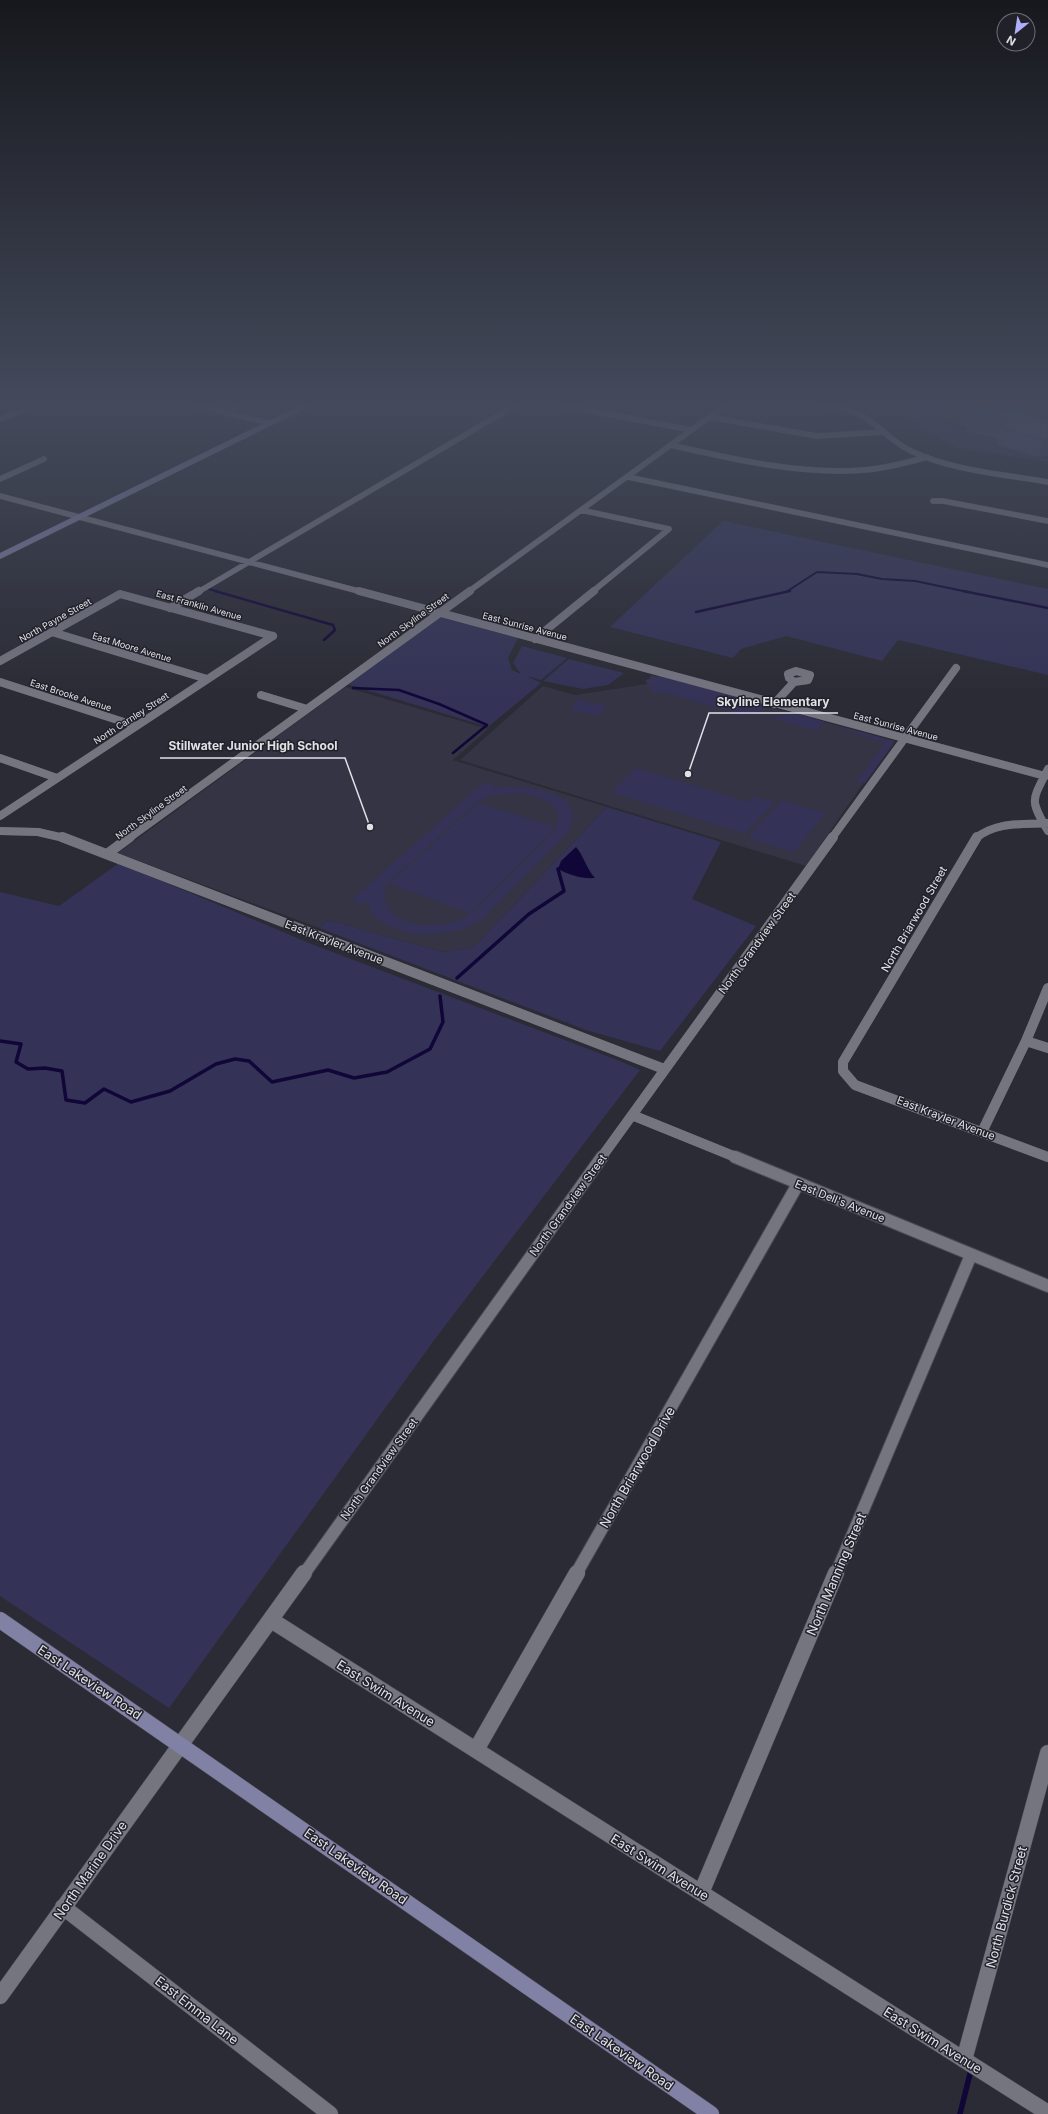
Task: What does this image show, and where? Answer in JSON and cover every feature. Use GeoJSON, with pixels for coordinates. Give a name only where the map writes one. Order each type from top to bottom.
{"type":"FeatureCollection","features":[{"type":"Feature","properties":{"kind":"street","name":"East Sunrise Avenue"},"geometry":{"type":"LineString","coordinates":[[19,501],[535,638],[905,739],[1046,772]]}},
{"type":"Feature","properties":{"kind":"street"},"geometry":{"type":"LineString","coordinates":[[0,556],[112,501]]}},
{"type":"Feature","properties":{"kind":"street"},"geometry":{"type":"LineString","coordinates":[[170,608],[354,501]]}},
{"type":"Feature","properties":{"kind":"street","name":"North Skyline Street"},"geometry":{"type":"LineString","coordinates":[[107,854],[594,501]]}},
{"type":"Feature","properties":{"kind":"street"},"geometry":{"type":"LineString","coordinates":[[744,501],[1048,565]]}},
{"type":"Feature","properties":{"kind":"street"},"geometry":{"type":"LineString","coordinates":[[933,501],[943,501],[1048,521]]}},
{"type":"Feature","properties":{"kind":"street"},"geometry":{"type":"LineString","coordinates":[[535,638],[669,529],[581,510]]}},
{"type":"Feature","properties":{"kind":"street","name":"East Franklin Avenue"},"geometry":{"type":"LineString","coordinates":[[120,594],[272,636]]}},
{"type":"Feature","properties":{"kind":"street","name":"North Payne Street"},"geometry":{"type":"LineString","coordinates":[[2,658],[120,594]]}},
{"type":"Feature","properties":{"kind":"street","name":"East Moore Avenue"},"geometry":{"type":"LineString","coordinates":[[52,632],[207,679]]}},
{"type":"Feature","properties":{"kind":"street","name":"North Carnley Street"},"geometry":{"type":"LineString","coordinates":[[0,816],[272,636]]}},
{"type":"Feature","properties":{"kind":"street","name":"North Grandview Street"},"geometry":{"type":"LineString","coordinates":[[180,1744],[271,1620],[664,1069],[956,668]]}},
{"type":"Feature","properties":{"kind":"street","name":"East Brooke Avenue"},"geometry":{"type":"LineString","coordinates":[[0,682],[136,726]]}},
{"type":"Feature","properties":{"kind":"street"},"geometry":{"type":"LineString","coordinates":[[774,704],[794,682]]}},
{"type":"Feature","properties":{"kind":"street"},"geometry":{"type":"LineString","coordinates":[[261,694],[307,709]]}},
{"type":"Feature","properties":{"kind":"street"},"geometry":{"type":"LineString","coordinates":[[0,758],[57,778]]}},
{"type":"Feature","properties":{"kind":"street"},"geometry":{"type":"LineString","coordinates":[[1046,772],[1035,795],[1034,808],[1047,826]]}},
{"type":"Feature","properties":{"kind":"street","name":"North Briarwood Street"},"geometry":{"type":"LineString","coordinates":[[847,1076],[843,1071],[843,1062],[976,838],[984,830],[999,826],[1047,826]]}},
{"type":"Feature","properties":{"kind":"street","name":"East Krayler Avenue"},"geometry":{"type":"LineString","coordinates":[[0,831],[38,832],[61,837],[664,1069]]}},
{"type":"Feature","properties":{"kind":"street"},"geometry":{"type":"LineString","coordinates":[[982,1132],[1026,1041],[1048,988]]}},
{"type":"Feature","properties":{"kind":"street"},"geometry":{"type":"LineString","coordinates":[[1026,1041],[1048,1048]]}},
{"type":"Feature","properties":{"kind":"street","name":"East Krayler Avenue"},"geometry":{"type":"LineString","coordinates":[[847,1076],[855,1085],[867,1090],[885,1095],[1048,1157]]}},
{"type":"Feature","properties":{"kind":"street","name":"East Dell's Avenue"},"geometry":{"type":"LineString","coordinates":[[632,1115],[1048,1286]]}},
{"type":"Feature","properties":{"kind":"street","name":"North Briarwood Drive"},"geometry":{"type":"LineString","coordinates":[[476,1750],[798,1184]]}},
{"type":"Feature","properties":{"kind":"street","name":"North Manning Street"},"geometry":{"type":"LineString","coordinates":[[701,1893],[971,1255]]}},
{"type":"Feature","properties":{"kind":"street","name":"East Lakeview Road"},"geometry":{"type":"LineString","coordinates":[[0,1620],[711,2114]]}},
{"type":"Feature","properties":{"kind":"street","name":"East Swim Avenue"},"geometry":{"type":"LineString","coordinates":[[271,1620],[1048,2113]]}},
{"type":"Feature","properties":{"kind":"street","name":"North Marine Drive"},"geometry":{"type":"LineString","coordinates":[[0,1996],[180,1744]]}},
{"type":"Feature","properties":{"kind":"street","name":"North Burdick Street"},"geometry":{"type":"LineString","coordinates":[[964,2060],[1048,1753]]}},
{"type":"Feature","properties":{"kind":"street","name":"East Emma Lane"},"geometry":{"type":"LineString","coordinates":[[63,1907],[330,2114]]}},
{"type":"Feature","properties":{"kind":"shaded area"},"geometry":{"type":"Polygon","coordinates":[[[723,521],[1048,589],[1048,675],[898,640],[882,661],[786,636],[741,649],[733,658],[610,627],[723,521]]]}},
{"type":"Feature","properties":{"kind":"shaded area"},"geometry":{"type":"Polygon","coordinates":[[[439,617],[518,638],[508,658],[512,670],[521,674],[513,663],[522,646],[567,658],[541,680],[527,676],[541,683],[488,727],[347,684],[439,617]]]}},
{"type":"Feature","properties":{"kind":"shaded area"},"geometry":{"type":"Polygon","coordinates":[[[569,659],[624,673],[608,685],[583,689],[543,681],[569,659]]]}},
{"type":"Feature","properties":{"kind":"shaded area"},"geometry":{"type":"Polygon","coordinates":[[[651,675],[895,741],[860,788],[806,866],[460,760],[543,686],[575,695],[647,684],[651,675]]]}},
{"type":"Feature","properties":{"kind":"shaded area"},"geometry":{"type":"Polygon","coordinates":[[[660,676],[763,704],[763,709],[753,713],[734,716],[736,713],[662,692],[654,693],[645,680],[660,676]]]}},
{"type":"Feature","properties":{"kind":"shaded area"},"geometry":{"type":"Polygon","coordinates":[[[345,687],[488,729],[453,760],[607,807],[474,947],[443,952],[328,920],[319,928],[118,853],[345,687]]]}},
{"type":"Feature","properties":{"kind":"shaded area"},"geometry":{"type":"Polygon","coordinates":[[[578,700],[606,706],[598,716],[570,710],[578,700]]]}},
{"type":"Feature","properties":{"kind":"shaded area"},"geometry":{"type":"Polygon","coordinates":[[[798,714],[825,722],[822,726],[813,730],[771,718],[798,714]]]}},
{"type":"Feature","properties":{"kind":"shaded area"},"geometry":{"type":"Polygon","coordinates":[[[843,727],[893,741],[893,744],[865,783],[856,782],[885,743],[839,728],[843,727]]]}},
{"type":"Feature","properties":{"kind":"shaded area"},"geometry":{"type":"Polygon","coordinates":[[[636,768],[749,802],[755,796],[775,802],[745,834],[611,792],[636,768]]]}},
{"type":"Feature","properties":{"kind":"shaded area"},"geometry":{"type":"Polygon","coordinates":[[[484,782],[495,785],[493,788],[515,787],[542,790],[565,801],[572,809],[573,820],[568,832],[483,919],[462,930],[431,935],[406,933],[385,924],[372,914],[367,901],[363,905],[352,900],[484,782]],[[519,793],[488,797],[477,802],[386,885],[385,898],[389,908],[397,916],[407,921],[433,925],[457,921],[470,913],[389,884],[478,803],[556,827],[558,821],[558,813],[555,807],[550,803],[543,799],[519,793]],[[556,827],[471,913],[475,911],[555,830],[556,827]]]}},
{"type":"Feature","properties":{"kind":"shaded area"},"geometry":{"type":"Polygon","coordinates":[[[782,800],[825,813],[794,852],[748,838],[782,800]]]}},
{"type":"Feature","properties":{"kind":"shaded area"},"geometry":{"type":"Polygon","coordinates":[[[607,807],[721,842],[692,899],[756,926],[660,1051],[586,1030],[319,928],[328,920],[443,952],[474,947],[607,807]]]}},
{"type":"Feature","properties":{"kind":"shaded area"},"geometry":{"type":"Polygon","coordinates":[[[576,847],[595,878],[576,876],[558,869],[561,861],[576,847]]]}},
{"type":"Feature","properties":{"kind":"shaded area"},"geometry":{"type":"Polygon","coordinates":[[[119,863],[314,945],[620,1061],[640,1070],[435,1339],[169,1708],[0,1596],[0,892],[59,906],[119,863]]]}},
{"type":"Feature","properties":{"kind":"waterway"},"geometry":{"type":"LineString","coordinates":[[786,592],[817,572],[857,574],[882,579],[915,581],[968,592]]}},
{"type":"Feature","properties":{"kind":"waterway"},"geometry":{"type":"LineString","coordinates":[[209,589],[219,592]]}},
{"type":"Feature","properties":{"kind":"waterway"},"geometry":{"type":"LineString","coordinates":[[215,591],[333,625],[335,630],[324,640]]}},
{"type":"Feature","properties":{"kind":"waterway"},"geometry":{"type":"LineString","coordinates":[[963,591],[968,592]]}},
{"type":"Feature","properties":{"kind":"waterway"},"geometry":{"type":"LineString","coordinates":[[696,612],[786,592]]}},
{"type":"Feature","properties":{"kind":"waterway"},"geometry":{"type":"LineString","coordinates":[[968,592],[1048,608]]}},
{"type":"Feature","properties":{"kind":"waterway"},"geometry":{"type":"LineString","coordinates":[[353,688],[399,690],[439,704],[487,725],[453,753]]}},
{"type":"Feature","properties":{"kind":"waterway"},"geometry":{"type":"LineString","coordinates":[[457,978],[529,914],[564,891],[558,869]]}},
{"type":"Feature","properties":{"kind":"waterway"},"geometry":{"type":"LineString","coordinates":[[0,1041],[21,1044],[16,1062],[28,1069],[45,1068],[62,1071],[66,1100],[85,1103],[104,1089],[131,1102],[170,1091],[216,1064],[235,1059],[249,1061],[272,1082],[328,1070],[354,1078],[387,1072],[430,1049],[443,1022],[440,996]]}},
{"type":"Feature","properties":{"kind":"waterway"},"geometry":{"type":"LineString","coordinates":[[960,2114],[971,2070]]}},
{"type":"Feature","properties":{"kind":"place","name":"Skyline Elementary"},"geometry":{"type":"Point","coordinates":[688,774]}},
{"type":"Feature","properties":{"kind":"place","name":"Stillwater Junior High School"},"geometry":{"type":"Point","coordinates":[370,827]}}]}
